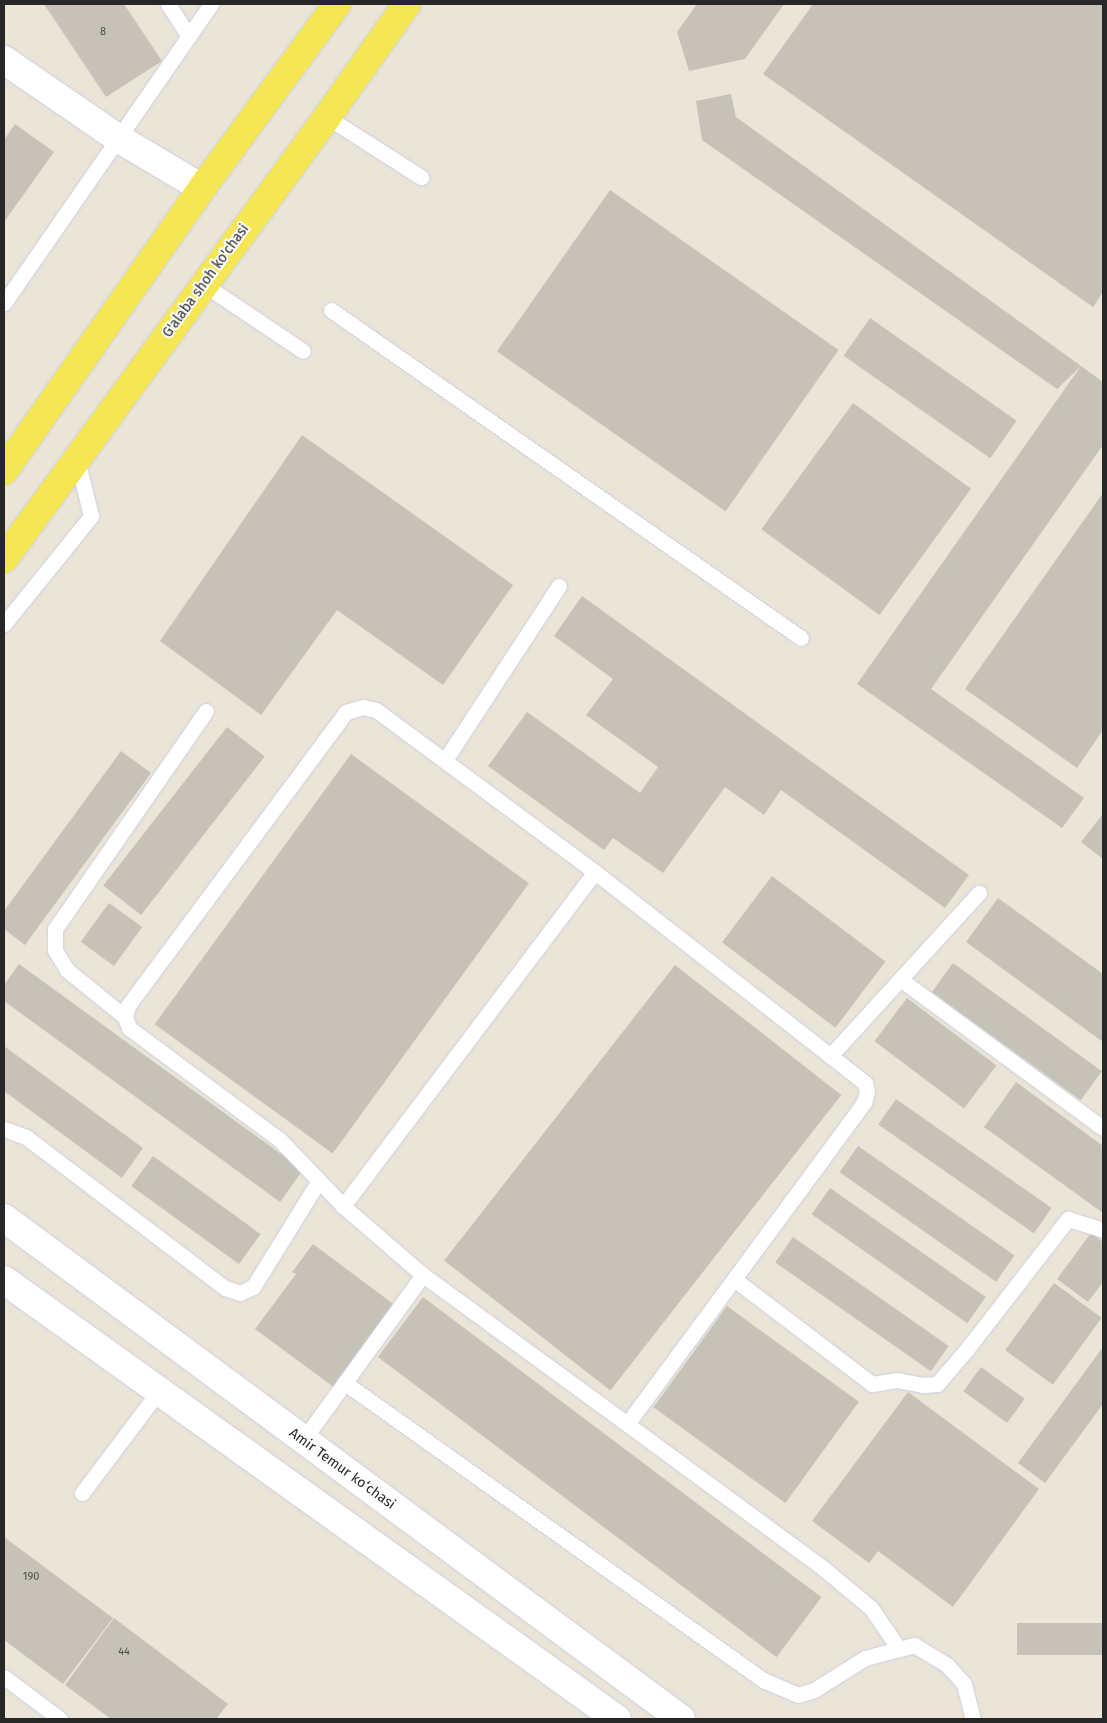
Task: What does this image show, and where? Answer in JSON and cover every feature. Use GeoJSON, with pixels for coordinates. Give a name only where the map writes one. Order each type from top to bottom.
{"type":"FeatureCollection","features":[{"type":"Feature","properties":{"kind":"main road"},"geometry":{"type":"LineString","coordinates":[[4,471],[202,188],[337,4]]}},
{"type":"Feature","properties":{"kind":"main road","name":"G'alaba shoh ko'chasi"},"geometry":{"type":"LineString","coordinates":[[4,558],[203,284],[328,117],[407,4]]}},
{"type":"Feature","properties":{"kind":"main road"},"geometry":{"type":"LineString","coordinates":[[4,60],[118,138],[202,188]]}},
{"type":"Feature","properties":{"kind":"main road","name":"Amir Temur ko‘chasi"},"geometry":{"type":"LineString","coordinates":[[4,1218],[681,1719]]}},
{"type":"Feature","properties":{"kind":"main road"},"geometry":{"type":"LineString","coordinates":[[4,1280],[617,1719]]}},
{"type":"Feature","properties":{"kind":"lane"},"geometry":{"type":"LineString","coordinates":[[168,4],[189,36]]}},
{"type":"Feature","properties":{"kind":"lane"},"geometry":{"type":"LineString","coordinates":[[4,303],[211,4]]}},
{"type":"Feature","properties":{"kind":"lane"},"geometry":{"type":"LineString","coordinates":[[328,117],[421,177]]}},
{"type":"Feature","properties":{"kind":"lane"},"geometry":{"type":"LineString","coordinates":[[203,284],[303,351]]}},
{"type":"Feature","properties":{"kind":"lane"},"geometry":{"type":"LineString","coordinates":[[331,310],[801,638]]}},
{"type":"Feature","properties":{"kind":"lane"},"geometry":{"type":"LineString","coordinates":[[4,624],[92,516],[76,458]]}},
{"type":"Feature","properties":{"kind":"lane"},"geometry":{"type":"LineString","coordinates":[[445,760],[559,586]]}},
{"type":"Feature","properties":{"kind":"lane"},"geometry":{"type":"LineString","coordinates":[[125,1017],[128,1006],[346,712],[362,706],[376,710],[595,872],[865,1084],[867,1092],[864,1102],[627,1424]]}},
{"type":"Feature","properties":{"kind":"lane"},"geometry":{"type":"LineString","coordinates":[[206,711],[55,929],[55,950],[67,970],[125,1017],[129,1028],[280,1140],[318,1182],[343,1206],[424,1275],[823,1568],[871,1608],[899,1649]]}},
{"type":"Feature","properties":{"kind":"lane"},"geometry":{"type":"LineString","coordinates":[[343,1206],[595,872]]}},
{"type":"Feature","properties":{"kind":"lane"},"geometry":{"type":"LineString","coordinates":[[830,1056],[979,893]]}},
{"type":"Feature","properties":{"kind":"lane"},"geometry":{"type":"LineString","coordinates":[[900,979],[1103,1128]]}},
{"type":"Feature","properties":{"kind":"lane"},"geometry":{"type":"LineString","coordinates":[[4,1129],[26,1137],[225,1288],[240,1293],[252,1287],[318,1182]]}},
{"type":"Feature","properties":{"kind":"lane"},"geometry":{"type":"LineString","coordinates":[[734,1279],[872,1384],[897,1380],[923,1385],[937,1384],[967,1349],[1068,1219],[1103,1230]]}},
{"type":"Feature","properties":{"kind":"lane"},"geometry":{"type":"LineString","coordinates":[[303,1440],[424,1275]]}},
{"type":"Feature","properties":{"kind":"lane"},"geometry":{"type":"LineString","coordinates":[[345,1382],[763,1680],[798,1695],[814,1690],[865,1658],[914,1645],[947,1665],[964,1684],[973,1719]]}},
{"type":"Feature","properties":{"kind":"lane"},"geometry":{"type":"LineString","coordinates":[[82,1493],[159,1391]]}},
{"type":"Feature","properties":{"kind":"lane"},"geometry":{"type":"LineString","coordinates":[[4,1677],[60,1719]]}},
{"type":"Feature","properties":{"kind":"building"},"geometry":{"type":"Polygon","coordinates":[[[44,4],[124,4],[162,61],[106,97],[44,4]]]}},
{"type":"Feature","properties":{"kind":"building"},"geometry":{"type":"Polygon","coordinates":[[[697,4],[784,4],[745,59],[689,71],[677,32],[697,4]]]}},
{"type":"Feature","properties":{"kind":"building"},"geometry":{"type":"Polygon","coordinates":[[[813,4],[1103,4],[1103,292],[1093,307],[763,74],[813,4]]]}},
{"type":"Feature","properties":{"kind":"building"},"geometry":{"type":"Polygon","coordinates":[[[731,94],[736,117],[1081,366],[1057,389],[702,140],[696,101],[731,94]]]}},
{"type":"Feature","properties":{"kind":"building"},"geometry":{"type":"Polygon","coordinates":[[[15,124],[54,152],[4,222],[4,140],[15,124]]]}},
{"type":"Feature","properties":{"kind":"building"},"geometry":{"type":"Polygon","coordinates":[[[610,190],[839,350],[726,511],[497,351],[610,190]]]}},
{"type":"Feature","properties":{"kind":"building"},"geometry":{"type":"Polygon","coordinates":[[[870,318],[1017,421],[990,458],[844,356],[870,318]]]}},
{"type":"Feature","properties":{"kind":"building"},"geometry":{"type":"Polygon","coordinates":[[[1081,366],[1103,382],[1103,445],[931,689],[1084,798],[1062,828],[857,684],[1081,366]]]}},
{"type":"Feature","properties":{"kind":"building"},"geometry":{"type":"Polygon","coordinates":[[[853,403],[971,489],[879,615],[761,529],[853,403]]]}},
{"type":"Feature","properties":{"kind":"building"},"geometry":{"type":"Polygon","coordinates":[[[302,435],[513,585],[443,685],[337,610],[261,715],[160,641],[302,435]]]}},
{"type":"Feature","properties":{"kind":"building"},"geometry":{"type":"Polygon","coordinates":[[[1103,493],[1103,730],[1077,768],[965,689],[1103,493]]]}},
{"type":"Feature","properties":{"kind":"building"},"geometry":{"type":"Polygon","coordinates":[[[582,596],[969,875],[945,908],[781,790],[764,815],[725,787],[663,873],[613,838],[604,850],[488,766],[527,712],[640,793],[658,767],[586,715],[613,679],[554,636],[582,596]]]}},
{"type":"Feature","properties":{"kind":"building"},"geometry":{"type":"Polygon","coordinates":[[[227,727],[265,757],[141,915],[103,885],[227,727]]]}},
{"type":"Feature","properties":{"kind":"building"},"geometry":{"type":"Polygon","coordinates":[[[121,751],[151,773],[25,945],[4,929],[4,911],[121,751]]]}},
{"type":"Feature","properties":{"kind":"building"},"geometry":{"type":"Polygon","coordinates":[[[351,754],[529,883],[333,1154],[155,1024],[351,754]]]}},
{"type":"Feature","properties":{"kind":"building"},"geometry":{"type":"Polygon","coordinates":[[[1103,816],[1103,859],[1081,842],[1103,816]]]}},
{"type":"Feature","properties":{"kind":"building"},"geometry":{"type":"Polygon","coordinates":[[[772,876],[885,961],[835,1028],[722,942],[772,876]]]}},
{"type":"Feature","properties":{"kind":"building"},"geometry":{"type":"Polygon","coordinates":[[[998,898],[1103,974],[1103,1042],[966,942],[998,898]]]}},
{"type":"Feature","properties":{"kind":"building"},"geometry":{"type":"Polygon","coordinates":[[[109,903],[142,927],[114,966],[81,942],[109,903]]]}},
{"type":"Feature","properties":{"kind":"building"},"geometry":{"type":"Polygon","coordinates":[[[953,963],[1102,1071],[1081,1100],[932,992],[953,963]]]}},
{"type":"Feature","properties":{"kind":"building"},"geometry":{"type":"Polygon","coordinates":[[[19,964],[303,1170],[280,1202],[4,1001],[4,985],[19,964]]]}},
{"type":"Feature","properties":{"kind":"building"},"geometry":{"type":"Polygon","coordinates":[[[675,965],[841,1095],[610,1390],[444,1261],[675,965]]]}},
{"type":"Feature","properties":{"kind":"building"},"geometry":{"type":"Polygon","coordinates":[[[907,998],[996,1065],[964,1109],[875,1041],[907,998]]]}},
{"type":"Feature","properties":{"kind":"building"},"geometry":{"type":"Polygon","coordinates":[[[4,1046],[143,1148],[122,1178],[4,1091],[4,1046]]]}},
{"type":"Feature","properties":{"kind":"building"},"geometry":{"type":"Polygon","coordinates":[[[1016,1082],[1103,1146],[1103,1213],[984,1127],[1016,1082]]]}},
{"type":"Feature","properties":{"kind":"building"},"geometry":{"type":"Polygon","coordinates":[[[896,1099],[1052,1208],[1034,1233],[878,1124],[896,1099]]]}},
{"type":"Feature","properties":{"kind":"building"},"geometry":{"type":"Polygon","coordinates":[[[858,1146],[1014,1256],[996,1282],[840,1172],[858,1146]]]}},
{"type":"Feature","properties":{"kind":"building"},"geometry":{"type":"Polygon","coordinates":[[[153,1156],[261,1234],[239,1264],[131,1186],[153,1156]]]}},
{"type":"Feature","properties":{"kind":"building"},"geometry":{"type":"Polygon","coordinates":[[[830,1188],[986,1297],[967,1323],[812,1214],[830,1188]]]}},
{"type":"Feature","properties":{"kind":"building"},"geometry":{"type":"Polygon","coordinates":[[[1091,1233],[1103,1242],[1103,1282],[1088,1302],[1057,1279],[1091,1233]]]}},
{"type":"Feature","properties":{"kind":"building"},"geometry":{"type":"Polygon","coordinates":[[[793,1237],[949,1346],[931,1371],[775,1262],[793,1237]]]}},
{"type":"Feature","properties":{"kind":"building"},"geometry":{"type":"Polygon","coordinates":[[[313,1244],[396,1306],[335,1388],[255,1329],[296,1274],[292,1272],[313,1244]]]}},
{"type":"Feature","properties":{"kind":"building"},"geometry":{"type":"Polygon","coordinates":[[[1054,1283],[1102,1318],[1053,1385],[1005,1350],[1054,1283]]]}},
{"type":"Feature","properties":{"kind":"building"},"geometry":{"type":"Polygon","coordinates":[[[423,1297],[822,1597],[776,1657],[378,1357],[423,1297]]]}},
{"type":"Feature","properties":{"kind":"building"},"geometry":{"type":"Polygon","coordinates":[[[727,1306],[859,1402],[785,1503],[654,1407],[727,1306]]]}},
{"type":"Feature","properties":{"kind":"building"},"geometry":{"type":"Polygon","coordinates":[[[1103,1347],[1103,1404],[1045,1483],[1018,1463],[1103,1347]]]}},
{"type":"Feature","properties":{"kind":"building"},"geometry":{"type":"Polygon","coordinates":[[[981,1367],[1025,1399],[1007,1423],[963,1391],[981,1367]]]}},
{"type":"Feature","properties":{"kind":"building"},"geometry":{"type":"Polygon","coordinates":[[[908,1392],[1039,1489],[953,1607],[878,1551],[869,1563],[812,1521],[908,1392]]]}},
{"type":"Feature","properties":{"kind":"building"},"geometry":{"type":"Polygon","coordinates":[[[4,1537],[113,1618],[63,1684],[4,1640],[4,1537]]]}},
{"type":"Feature","properties":{"kind":"building"},"geometry":{"type":"Polygon","coordinates":[[[114,1618],[228,1704],[216,1719],[111,1719],[65,1685],[114,1618]]]}},
{"type":"Feature","properties":{"kind":"building"},"geometry":{"type":"Polygon","coordinates":[[[1017,1623],[1103,1623],[1103,1655],[1017,1655],[1017,1623]]]}}]}
